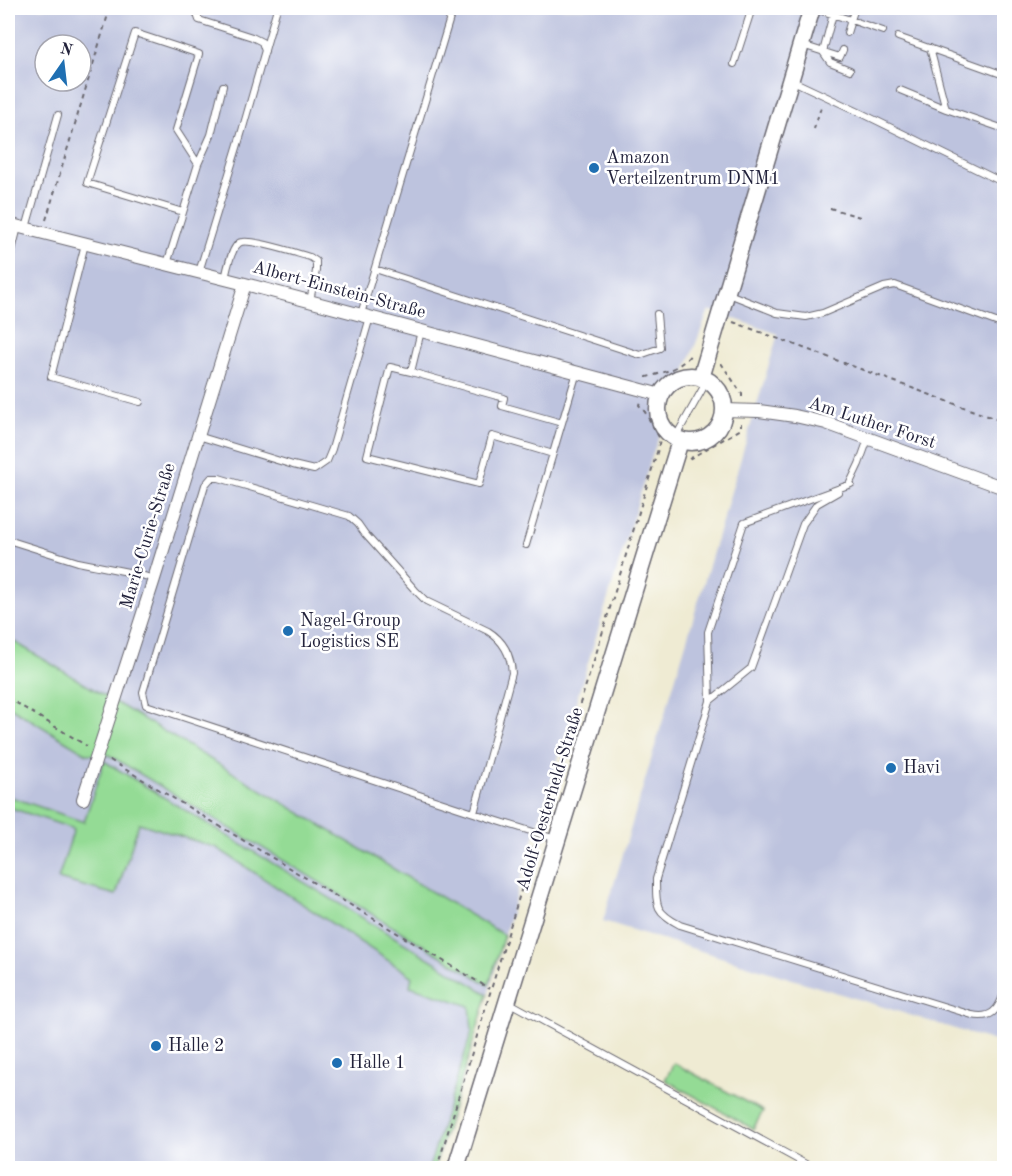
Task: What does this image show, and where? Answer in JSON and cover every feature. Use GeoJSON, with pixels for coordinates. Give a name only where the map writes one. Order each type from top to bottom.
{"type":"FeatureCollection","features":[{"type":"Feature","properties":{"kind":"street"},"geometry":{"type":"LineString","coordinates":[[704,380],[718,317],[812,8]]}},
{"type":"Feature","properties":{"kind":"street","name":"Albert-Einstein-Straße"},"geometry":{"type":"LineString","coordinates":[[17,226],[421,330],[661,395]]}},
{"type":"Feature","properties":{"kind":"street","name":"Marie-Curie-Straße"},"geometry":{"type":"LineString","coordinates":[[83,799],[245,284]]}},
{"type":"Feature","properties":{"kind":"street"},"geometry":{"type":"LineString","coordinates":[[685,377],[704,380],[714,386],[723,402],[722,420],[710,436],[700,441],[690,442],[677,439],[661,424],[658,405],[661,395],[673,382],[685,377]]}},
{"type":"Feature","properties":{"kind":"street","name":"Am Luther Forst"},"geometry":{"type":"LineString","coordinates":[[723,410],[759,411],[826,423],[1005,488]]}},
{"type":"Feature","properties":{"kind":"street","name":"Adolf-Oesterheld-Straße"},"geometry":{"type":"LineString","coordinates":[[456,1168],[558,840],[677,439]]}},
{"type":"Feature","properties":{"kind":"lane"},"geometry":{"type":"LineString","coordinates":[[197,8],[199,20],[252,37],[261,42],[265,51]]}},
{"type":"Feature","properties":{"kind":"lane"},"geometry":{"type":"LineString","coordinates":[[199,272],[277,8]]}},
{"type":"Feature","properties":{"kind":"lane"},"geometry":{"type":"LineString","coordinates":[[198,436],[314,470],[327,461],[332,449],[375,269],[453,8]]}},
{"type":"Feature","properties":{"kind":"lane"},"geometry":{"type":"LineString","coordinates":[[734,64],[752,8]]}},
{"type":"Feature","properties":{"kind":"lane"},"geometry":{"type":"LineString","coordinates":[[812,8],[883,31]]}},
{"type":"Feature","properties":{"kind":"lane"},"geometry":{"type":"LineString","coordinates":[[847,33],[855,8]]}},
{"type":"Feature","properties":{"kind":"lane"},"geometry":{"type":"LineString","coordinates":[[833,14],[823,52],[830,62],[850,70]]}},
{"type":"Feature","properties":{"kind":"lane"},"geometry":{"type":"LineString","coordinates":[[183,212],[87,183],[135,33],[199,54],[176,130],[198,164]]}},
{"type":"Feature","properties":{"kind":"lane"},"geometry":{"type":"LineString","coordinates":[[898,37],[1005,75]]}},
{"type":"Feature","properties":{"kind":"lane"},"geometry":{"type":"LineString","coordinates":[[800,45],[840,57],[843,50]]}},
{"type":"Feature","properties":{"kind":"lane"},"geometry":{"type":"LineString","coordinates":[[930,48],[946,109]]}},
{"type":"Feature","properties":{"kind":"lane"},"geometry":{"type":"LineString","coordinates":[[790,80],[1005,183]]}},
{"type":"Feature","properties":{"kind":"lane"},"geometry":{"type":"LineString","coordinates":[[167,264],[198,164],[211,135],[223,86]]}},
{"type":"Feature","properties":{"kind":"lane"},"geometry":{"type":"LineString","coordinates":[[900,90],[1005,129]]}},
{"type":"Feature","properties":{"kind":"lane"},"geometry":{"type":"LineString","coordinates":[[8,266],[17,226],[58,115]]}},
{"type":"Feature","properties":{"kind":"lane"},"geometry":{"type":"LineString","coordinates":[[225,279],[232,255],[239,243],[244,241],[266,245],[310,257],[316,261],[310,301]]}},
{"type":"Feature","properties":{"kind":"lane"},"geometry":{"type":"LineString","coordinates":[[85,243],[51,377],[140,402]]}},
{"type":"Feature","properties":{"kind":"lane"},"geometry":{"type":"LineString","coordinates":[[375,269],[640,355],[660,348],[657,314]]}},
{"type":"Feature","properties":{"kind":"lane"},"geometry":{"type":"LineString","coordinates":[[726,293],[777,313],[806,317],[823,313],[884,286],[895,285],[1005,325]]}},
{"type":"Feature","properties":{"kind":"lane"},"geometry":{"type":"LineString","coordinates":[[411,372],[421,330]]}},
{"type":"Feature","properties":{"kind":"lane"},"geometry":{"type":"LineString","coordinates":[[553,454],[492,436],[478,484],[367,456],[390,367],[504,398],[502,406],[562,423]]}},
{"type":"Feature","properties":{"kind":"lane"},"geometry":{"type":"LineString","coordinates":[[526,545],[577,372]]}},
{"type":"Feature","properties":{"kind":"lane"},"geometry":{"type":"LineString","coordinates":[[677,439],[704,380]]}},
{"type":"Feature","properties":{"kind":"lane"},"geometry":{"type":"LineString","coordinates":[[710,701],[751,668],[803,524],[817,504],[850,484],[868,439]]}},
{"type":"Feature","properties":{"kind":"lane"},"geometry":{"type":"LineString","coordinates":[[474,813],[512,673],[511,661],[506,648],[496,636],[488,631],[426,601],[349,516],[219,478],[211,478],[205,485],[143,692],[146,705],[474,813],[558,840]]}},
{"type":"Feature","properties":{"kind":"lane"},"geometry":{"type":"LineString","coordinates":[[850,484],[744,523],[708,632],[710,701],[656,879],[657,905],[666,917],[680,925],[972,1015],[981,1017],[992,1013],[1005,993]]}},
{"type":"Feature","properties":{"kind":"lane"},"geometry":{"type":"LineString","coordinates":[[8,540],[78,562],[154,579]]}},
{"type":"Feature","properties":{"kind":"lane"},"geometry":{"type":"LineString","coordinates":[[507,1001],[813,1168]]}},
{"type":"Feature","properties":{"kind":"path"},"geometry":{"type":"LineString","coordinates":[[42,233],[110,8]]}},
{"type":"Feature","properties":{"kind":"path"},"geometry":{"type":"LineString","coordinates":[[814,129],[824,96]]}},
{"type":"Feature","properties":{"kind":"path"},"geometry":{"type":"LineString","coordinates":[[830,208],[860,217]]}},
{"type":"Feature","properties":{"kind":"path"},"geometry":{"type":"LineString","coordinates":[[718,317],[1005,423]]}},
{"type":"Feature","properties":{"kind":"path"},"geometry":{"type":"LineString","coordinates":[[643,390],[639,405],[660,439],[649,479]]}},
{"type":"Feature","properties":{"kind":"path"},"geometry":{"type":"LineString","coordinates":[[8,698],[507,1001]]}},
{"type":"Feature","properties":{"kind":"shaded area"},"geometry":{"type":"Polygon","coordinates":[[[8,8],[1004,8],[1004,1044],[603,921],[778,334],[709,310],[654,450],[516,895],[435,1168],[8,1168],[8,8]]]}},
{"type":"Feature","properties":{"kind":"green space"},"geometry":{"type":"Polygon","coordinates":[[[8,638],[504,935],[489,985],[109,755],[87,754],[8,706],[8,638]]]}},
{"type":"Feature","properties":{"kind":"green space"},"geometry":{"type":"Polygon","coordinates":[[[104,761],[488,994],[434,1168],[429,1168],[472,1031],[470,1006],[410,986],[412,976],[217,848],[139,823],[116,895],[58,879],[74,829],[8,807],[8,796],[84,822],[104,761]]]}},
{"type":"Feature","properties":{"kind":"green space"},"geometry":{"type":"Polygon","coordinates":[[[674,1063],[763,1111],[753,1129],[665,1080],[674,1063]]]}},
{"type":"Feature","properties":{"kind":"place","name":"Amazon Verteilzentrum DNM1"},"geometry":{"type":"Point","coordinates":[594,168]}},
{"type":"Feature","properties":{"kind":"place","name":"Nagel-Group Logistics SE"},"geometry":{"type":"Point","coordinates":[288,631]}},
{"type":"Feature","properties":{"kind":"place","name":"Havi"},"geometry":{"type":"Point","coordinates":[891,768]}},
{"type":"Feature","properties":{"kind":"place","name":"Halle 2"},"geometry":{"type":"Point","coordinates":[156,1046]}},
{"type":"Feature","properties":{"kind":"place","name":"Halle 1"},"geometry":{"type":"Point","coordinates":[337,1063]}}]}
